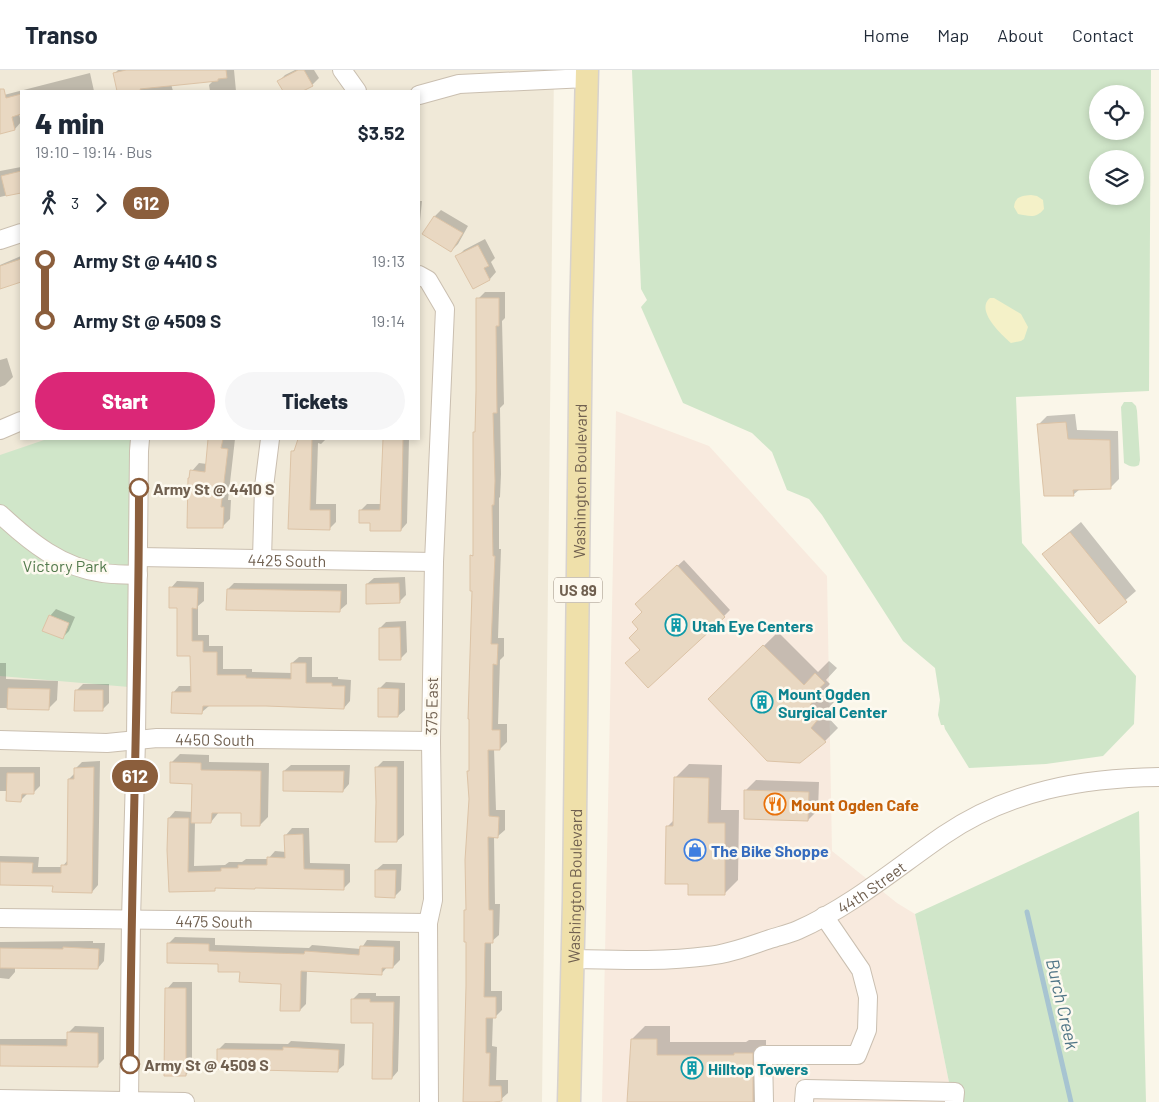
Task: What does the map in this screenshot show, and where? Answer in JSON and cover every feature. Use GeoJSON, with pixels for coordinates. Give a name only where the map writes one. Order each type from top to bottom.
{"type":"FeatureCollection","features":[{"type":"Feature","properties":{"kind":"main road","name":"Washington Boulevard"},"geometry":{"type":"LineString","coordinates":[[569,1102],[581,319],[587,74]]}},
{"type":"Feature","properties":{"kind":"street"},"geometry":{"type":"LineString","coordinates":[[342,70],[356,90]]}},
{"type":"Feature","properties":{"kind":"street"},"geometry":{"type":"LineString","coordinates":[[420,95],[459,84],[587,74]]}},
{"type":"Feature","properties":{"kind":"street"},"geometry":{"type":"LineString","coordinates":[[0,240],[20,233]]}},
{"type":"Feature","properties":{"kind":"street","name":"375 East"},"geometry":{"type":"LineString","coordinates":[[420,276],[428,280],[445,309],[434,562],[430,741],[433,900],[428,923],[429,1102]]}},
{"type":"Feature","properties":{"kind":"street"},"geometry":{"type":"LineString","coordinates":[[0,430],[20,422]]}},
{"type":"Feature","properties":{"kind":"street"},"geometry":{"type":"LineString","coordinates":[[129,1102],[140,440]]}},
{"type":"Feature","properties":{"kind":"street"},"geometry":{"type":"LineString","coordinates":[[262,560],[264,487],[270,440]]}},
{"type":"Feature","properties":{"kind":"street"},"geometry":{"type":"LineString","coordinates":[[0,514],[26,538],[61,561],[102,573],[138,575]]}},
{"type":"Feature","properties":{"kind":"street","name":"4425 South"},"geometry":{"type":"LineString","coordinates":[[139,556],[434,562]]}},
{"type":"Feature","properties":{"kind":"street","name":"4450 South"},"geometry":{"type":"LineString","coordinates":[[0,740],[107,743],[157,738],[430,741]]}},
{"type":"Feature","properties":{"kind":"street","name":"44th Street"},"geometry":{"type":"LineString","coordinates":[[572,959],[651,960],[708,956],[736,951],[798,930],[857,898],[945,834],[1001,804],[1049,789],[1118,778],[1159,777]]}},
{"type":"Feature","properties":{"kind":"street"},"geometry":{"type":"LineString","coordinates":[[764,1102],[763,1055],[857,1055],[867,1030],[868,996],[861,970],[824,916]]}},
{"type":"Feature","properties":{"kind":"street","name":"4475 South"},"geometry":{"type":"LineString","coordinates":[[0,918],[428,923]]}},
{"type":"Feature","properties":{"kind":"street"},"geometry":{"type":"LineString","coordinates":[[804,1102],[805,1089],[955,1092],[954,1102]]}},
{"type":"Feature","properties":{"kind":"street"},"geometry":{"type":"LineString","coordinates":[[0,1099],[185,1102]]}},
{"type":"Feature","properties":{"kind":"shaded area"},"geometry":{"type":"Polygon","coordinates":[[[0,70],[554,70],[542,1102],[0,1102],[0,70]]]}},
{"type":"Feature","properties":{"kind":"shaded area"},"geometry":{"type":"Polygon","coordinates":[[[616,411],[709,446],[827,576],[832,851],[897,903],[915,914],[953,1102],[602,1102],[616,411]]]}},
{"type":"Feature","properties":{"kind":"green space"},"geometry":{"type":"Polygon","coordinates":[[[632,70],[1151,70],[1149,391],[1016,397],[1022,543],[1136,676],[1134,724],[1103,756],[1046,764],[969,768],[944,725],[941,725],[938,715],[940,700],[935,668],[903,641],[822,515],[809,499],[787,490],[772,452],[752,433],[683,403],[641,307],[647,300],[641,289],[632,70]]]}},
{"type":"Feature","properties":{"kind":"green space"},"geometry":{"type":"Polygon","coordinates":[[[1124,402],[1132,402],[1136,406],[1137,411],[1140,460],[1139,465],[1135,466],[1129,466],[1124,463],[1121,407],[1124,402]]]}},
{"type":"Feature","properties":{"kind":"green space","name":"Victory Park"},"geometry":{"type":"Polygon","coordinates":[[[44,440],[132,440],[129,687],[0,676],[0,455],[44,440]]]}},
{"type":"Feature","properties":{"kind":"green space"},"geometry":{"type":"Polygon","coordinates":[[[1139,811],[1146,1102],[953,1102],[915,914],[1139,811]]]}},
{"type":"Feature","properties":{"kind":"sand"},"geometry":{"type":"Polygon","coordinates":[[[1031,195],[1043,200],[1044,209],[1035,216],[1018,214],[1014,207],[1017,199],[1022,196],[1031,195]]]}},
{"type":"Feature","properties":{"kind":"sand"},"geometry":{"type":"Polygon","coordinates":[[[990,298],[994,298],[1021,314],[1028,327],[1024,339],[1011,343],[991,322],[986,309],[986,303],[990,298]]]}},
{"type":"Feature","properties":{"kind":"building"},"geometry":{"type":"Polygon","coordinates":[[[126,70],[226,70],[227,78],[218,79],[218,81],[140,90],[117,90],[113,73],[126,70]]]}},
{"type":"Feature","properties":{"kind":"building"},"geometry":{"type":"Polygon","coordinates":[[[298,70],[304,70],[313,86],[305,90],[282,90],[277,81],[298,70]]]}},
{"type":"Feature","properties":{"kind":"building"},"geometry":{"type":"Polygon","coordinates":[[[0,89],[4,89],[6,98],[20,94],[20,114],[12,117],[15,130],[0,134],[0,89]]]}},
{"type":"Feature","properties":{"kind":"building"},"geometry":{"type":"Polygon","coordinates":[[[20,171],[20,193],[6,196],[1,176],[20,171]]]}},
{"type":"Feature","properties":{"kind":"building"},"geometry":{"type":"Polygon","coordinates":[[[434,216],[463,233],[451,252],[422,234],[434,216]]]}},
{"type":"Feature","properties":{"kind":"building"},"geometry":{"type":"Polygon","coordinates":[[[478,245],[489,266],[484,268],[490,280],[473,289],[455,256],[478,245]]]}},
{"type":"Feature","properties":{"kind":"building"},"geometry":{"type":"Polygon","coordinates":[[[20,259],[20,282],[0,289],[0,266],[20,259]]]}},
{"type":"Feature","properties":{"kind":"building"},"geometry":{"type":"Polygon","coordinates":[[[476,298],[499,298],[499,326],[496,326],[497,413],[493,413],[495,481],[494,505],[492,505],[493,556],[495,556],[491,644],[498,644],[497,665],[493,664],[492,730],[500,730],[500,750],[488,750],[489,816],[499,817],[498,838],[488,837],[489,910],[493,910],[493,943],[485,943],[484,997],[496,997],[496,1018],[486,1018],[486,1053],[490,1053],[489,1086],[501,1086],[502,1101],[494,1102],[463,1102],[466,986],[464,910],[466,910],[465,860],[469,799],[467,771],[469,771],[468,719],[472,591],[470,591],[470,555],[473,556],[476,298]]]}},
{"type":"Feature","properties":{"kind":"building"},"geometry":{"type":"Polygon","coordinates":[[[1066,422],[1068,439],[1110,440],[1111,489],[1073,490],[1074,496],[1044,496],[1037,424],[1066,422]]]}},
{"type":"Feature","properties":{"kind":"building"},"geometry":{"type":"Polygon","coordinates":[[[208,440],[223,440],[221,448],[228,449],[221,507],[224,507],[223,528],[187,528],[188,478],[190,470],[205,472],[208,440]]]}},
{"type":"Feature","properties":{"kind":"building"},"geometry":{"type":"Polygon","coordinates":[[[298,440],[312,440],[310,510],[330,510],[330,530],[288,529],[291,451],[294,451],[298,440]]]}},
{"type":"Feature","properties":{"kind":"building"},"geometry":{"type":"Polygon","coordinates":[[[383,440],[403,440],[401,531],[370,531],[370,523],[359,523],[359,510],[380,510],[383,440]]]}},
{"type":"Feature","properties":{"kind":"building"},"geometry":{"type":"Polygon","coordinates":[[[1070,532],[1127,602],[1099,624],[1042,554],[1070,532]]]}},
{"type":"Feature","properties":{"kind":"building","name":"Utah Eye Centers"},"geometry":{"type":"Polygon","coordinates":[[[677,565],[725,617],[648,688],[625,663],[640,650],[629,638],[638,629],[632,622],[642,612],[635,604],[677,565]]]}},
{"type":"Feature","properties":{"kind":"building"},"geometry":{"type":"Polygon","coordinates":[[[399,583],[400,603],[366,604],[366,584],[399,583]]]}},
{"type":"Feature","properties":{"kind":"building"},"geometry":{"type":"Polygon","coordinates":[[[169,587],[198,588],[197,609],[192,608],[192,641],[203,641],[203,652],[217,652],[217,675],[246,675],[246,678],[291,679],[291,663],[306,663],[306,683],[332,683],[332,686],[345,686],[344,709],[203,706],[202,714],[171,713],[172,692],[191,692],[190,656],[177,656],[177,608],[169,608],[169,587]]]}},
{"type":"Feature","properties":{"kind":"building"},"geometry":{"type":"Polygon","coordinates":[[[227,589],[341,591],[340,612],[226,610],[227,589]]]}},
{"type":"Feature","properties":{"kind":"building"},"geometry":{"type":"Polygon","coordinates":[[[49,615],[69,623],[63,639],[42,631],[49,615]]]}},
{"type":"Feature","properties":{"kind":"building"},"geometry":{"type":"Polygon","coordinates":[[[400,627],[401,660],[379,660],[379,628],[400,627]]]}},
{"type":"Feature","properties":{"kind":"building","name":"Mount Ogden Surgical Center"},"geometry":{"type":"Polygon","coordinates":[[[763,645],[804,685],[815,673],[825,683],[813,694],[817,698],[810,705],[821,716],[811,728],[826,742],[800,763],[767,761],[708,699],[763,645]]]}},
{"type":"Feature","properties":{"kind":"building"},"geometry":{"type":"Polygon","coordinates":[[[8,688],[50,689],[49,710],[7,709],[8,688]]]}},
{"type":"Feature","properties":{"kind":"building"},"geometry":{"type":"Polygon","coordinates":[[[378,688],[399,689],[398,717],[378,717],[378,688]]]}},
{"type":"Feature","properties":{"kind":"building"},"geometry":{"type":"Polygon","coordinates":[[[75,690],[103,690],[103,711],[74,711],[75,690]]]}},
{"type":"Feature","properties":{"kind":"building"},"geometry":{"type":"Polygon","coordinates":[[[170,762],[201,763],[201,770],[261,771],[260,826],[241,826],[241,813],[212,813],[211,823],[191,823],[192,784],[170,783],[170,762]]]}},
{"type":"Feature","properties":{"kind":"building"},"geometry":{"type":"Polygon","coordinates":[[[94,767],[92,893],[52,892],[53,886],[0,885],[0,862],[33,863],[32,873],[61,873],[61,865],[67,865],[68,779],[74,779],[74,768],[94,767]]]}},
{"type":"Feature","properties":{"kind":"building"},"geometry":{"type":"Polygon","coordinates":[[[375,767],[397,767],[397,842],[375,842],[375,767]]]}},
{"type":"Feature","properties":{"kind":"building"},"geometry":{"type":"Polygon","coordinates":[[[283,771],[344,771],[343,792],[283,791],[283,771]]]}},
{"type":"Feature","properties":{"kind":"building"},"geometry":{"type":"Polygon","coordinates":[[[7,773],[34,773],[34,794],[22,794],[21,802],[6,801],[7,773]]]}},
{"type":"Feature","properties":{"kind":"building"},"geometry":{"type":"Polygon","coordinates":[[[674,777],[709,778],[708,823],[725,823],[725,895],[688,895],[688,884],[665,884],[666,826],[673,826],[674,777]]]}},
{"type":"Feature","properties":{"kind":"building"},"geometry":{"type":"Polygon","coordinates":[[[744,790],[809,792],[808,821],[744,819],[744,790]]]}},
{"type":"Feature","properties":{"kind":"building"},"geometry":{"type":"Polygon","coordinates":[[[168,818],[189,818],[188,872],[221,871],[221,868],[238,868],[238,865],[267,865],[267,857],[285,858],[284,835],[303,834],[304,869],[344,870],[344,890],[215,888],[215,891],[169,892],[168,818]]]}},
{"type":"Feature","properties":{"kind":"building"},"geometry":{"type":"Polygon","coordinates":[[[375,870],[396,870],[395,898],[375,897],[375,870]]]}},
{"type":"Feature","properties":{"kind":"building"},"geometry":{"type":"Polygon","coordinates":[[[167,943],[209,944],[209,951],[304,954],[305,951],[359,955],[360,946],[394,947],[393,968],[382,968],[382,975],[301,971],[300,1011],[280,1011],[281,984],[239,982],[240,972],[218,972],[218,964],[167,963],[167,943]]]}},
{"type":"Feature","properties":{"kind":"building"},"geometry":{"type":"Polygon","coordinates":[[[63,947],[99,949],[98,969],[0,968],[0,948],[63,949],[63,947]]]}},
{"type":"Feature","properties":{"kind":"building"},"geometry":{"type":"Polygon","coordinates":[[[165,988],[186,988],[186,1076],[164,1076],[165,988]]]}},
{"type":"Feature","properties":{"kind":"building"},"geometry":{"type":"Polygon","coordinates":[[[351,999],[370,999],[370,1002],[394,1002],[392,1079],[372,1079],[373,1023],[351,1023],[351,999]]]}},
{"type":"Feature","properties":{"kind":"building"},"geometry":{"type":"Polygon","coordinates":[[[67,1032],[98,1033],[98,1067],[0,1066],[0,1045],[67,1046],[67,1032]]]}},
{"type":"Feature","properties":{"kind":"building","name":"Hilltop Towers"},"geometry":{"type":"Polygon","coordinates":[[[631,1039],[657,1039],[657,1055],[734,1055],[734,1053],[753,1053],[753,1102],[627,1102],[631,1039]]]}},
{"type":"Feature","properties":{"kind":"building"},"geometry":{"type":"Polygon","coordinates":[[[283,1047],[339,1050],[338,1072],[217,1069],[217,1049],[283,1050],[283,1047]]]}},
{"type":"Feature","properties":{"kind":"waterway","name":"Burch Creek"},"geometry":{"type":"LineString","coordinates":[[1027,912],[1071,1102]]}},
{"type":"Feature","properties":{"kind":"bus line","name":"612"},"geometry":{"type":"LineString","coordinates":[[130,1064],[139,488]]}},
{"type":"Feature","properties":{"kind":"place","name":"Army St @ 4410 S"},"geometry":{"type":"Point","coordinates":[139,488]}},
{"type":"Feature","properties":{"kind":"place","name":"Utah Eye Centers"},"geometry":{"type":"Point","coordinates":[676,625]}},
{"type":"Feature","properties":{"kind":"place","name":"Mount Ogden Surgical Center"},"geometry":{"type":"Point","coordinates":[762,702]}},
{"type":"Feature","properties":{"kind":"place","name":"Mount Ogden Cafe"},"geometry":{"type":"Point","coordinates":[775,804]}},
{"type":"Feature","properties":{"kind":"place","name":"The Bike Shoppe"},"geometry":{"type":"Point","coordinates":[695,850]}},
{"type":"Feature","properties":{"kind":"place","name":"Army St @ 4509 S"},"geometry":{"type":"Point","coordinates":[130,1064]}},
{"type":"Feature","properties":{"kind":"place","name":"Hilltop Towers"},"geometry":{"type":"Point","coordinates":[692,1068]}}]}
